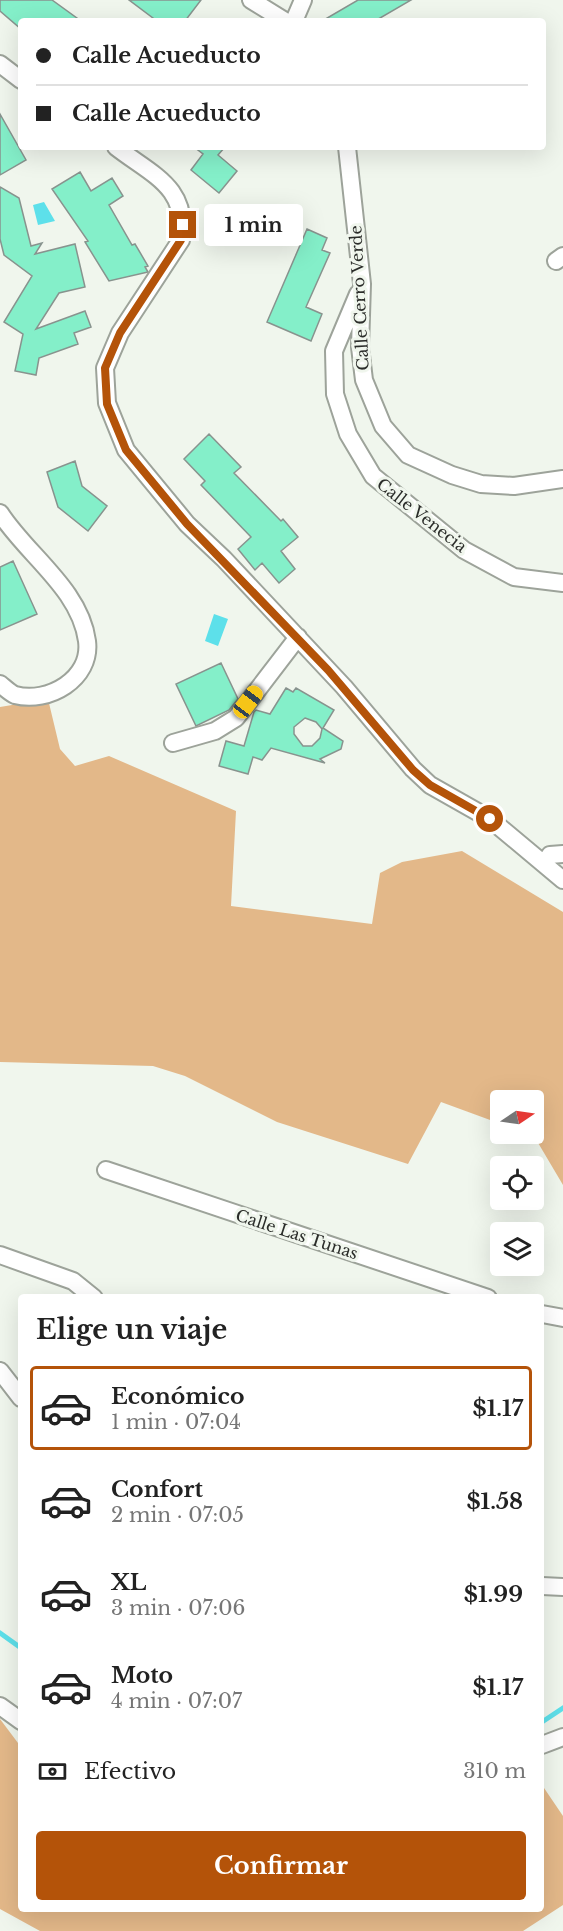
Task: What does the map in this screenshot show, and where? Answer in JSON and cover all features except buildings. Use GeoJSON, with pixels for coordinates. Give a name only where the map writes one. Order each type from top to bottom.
{"type":"FeatureCollection","features":[{"type":"Feature","properties":{"kind":"street"},"geometry":{"type":"LineString","coordinates":[[251,0],[280,18]]}},
{"type":"Feature","properties":{"kind":"street"},"geometry":{"type":"LineString","coordinates":[[295,18],[303,0]]}},
{"type":"Feature","properties":{"kind":"street"},"geometry":{"type":"LineString","coordinates":[[0,64],[18,78]]}},
{"type":"Feature","properties":{"kind":"street"},"geometry":{"type":"LineString","coordinates":[[120,150],[164,181],[174,192],[183,225],[181,240],[120,333],[105,368],[107,404],[126,450],[187,524],[344,687],[413,770],[430,785],[490,819],[563,880]]}},
{"type":"Feature","properties":{"kind":"street","name":"Calle Cerro Verde"},"geometry":{"type":"LineString","coordinates":[[347,150],[362,284],[360,347],[364,380],[383,426],[408,455],[452,475],[481,484],[514,486],[563,479]]}},
{"type":"Feature","properties":{"kind":"street","name":"Calle Venecia"},"geometry":{"type":"LineString","coordinates":[[362,284],[334,351],[335,394],[348,434],[373,476],[464,550],[514,577],[563,583]]}},
{"type":"Feature","properties":{"kind":"street"},"geometry":{"type":"LineString","coordinates":[[0,513],[80,612],[87,643],[80,671],[61,690],[39,697],[13,694],[0,684]]}},
{"type":"Feature","properties":{"kind":"street"},"geometry":{"type":"LineString","coordinates":[[173,744],[215,731],[236,718],[298,637]]}},
{"type":"Feature","properties":{"kind":"street"},"geometry":{"type":"LineString","coordinates":[[544,864],[550,855],[563,854]]}},
{"type":"Feature","properties":{"kind":"street","name":"Calle Las Tunas"},"geometry":{"type":"LineString","coordinates":[[106,1170],[476,1294]]}},
{"type":"Feature","properties":{"kind":"street"},"geometry":{"type":"LineString","coordinates":[[0,1255],[73,1281],[89,1294]]}},
{"type":"Feature","properties":{"kind":"street"},"geometry":{"type":"LineString","coordinates":[[544,1314],[563,1318]]}},
{"type":"Feature","properties":{"kind":"street"},"geometry":{"type":"LineString","coordinates":[[0,1371],[18,1394]]}},
{"type":"Feature","properties":{"kind":"street"},"geometry":{"type":"LineString","coordinates":[[544,1586],[563,1587]]}},
{"type":"Feature","properties":{"kind":"street"},"geometry":{"type":"LineString","coordinates":[[0,1706],[18,1719]]}},
{"type":"Feature","properties":{"kind":"street"},"geometry":{"type":"LineString","coordinates":[[544,1744],[563,1737]]}},
{"type":"Feature","properties":{"kind":"shaded area"},"geometry":{"type":"Polygon","coordinates":[[[48,699],[60,749],[75,766],[109,756],[236,811],[231,906],[372,924],[380,873],[402,862],[462,851],[563,912],[563,1185],[539,1144],[544,1144],[544,1090],[490,1090],[490,1120],[441,1102],[408,1164],[277,1122],[185,1076],[153,1066],[0,1062],[0,707],[48,699]]]}},
{"type":"Feature","properties":{"kind":"shaded area"},"geometry":{"type":"Polygon","coordinates":[[[0,1719],[18,1743],[18,1912],[544,1912],[544,1788],[563,1816],[563,1905],[523,1931],[40,1931],[0,1909],[0,1719]]]}},
{"type":"Feature","properties":{"kind":"water"},"geometry":{"type":"Polygon","coordinates":[[[44,202],[55,221],[38,225],[33,205],[44,202]]]}},
{"type":"Feature","properties":{"kind":"water"},"geometry":{"type":"Polygon","coordinates":[[[214,614],[228,619],[218,646],[205,641],[214,614]]]}},
{"type":"Feature","properties":{"kind":"waterway"},"geometry":{"type":"LineString","coordinates":[[0,1633],[18,1646]]}},
{"type":"Feature","properties":{"kind":"waterway"},"geometry":{"type":"LineString","coordinates":[[544,1721],[563,1708]]}},
{"type":"Feature","properties":{"kind":"route"},"geometry":{"type":"LineString","coordinates":[[183,225],[181,240],[120,333],[105,368],[107,404],[126,450],[187,524],[224,559],[344,687],[413,770],[430,785],[490,819]]}}]}
